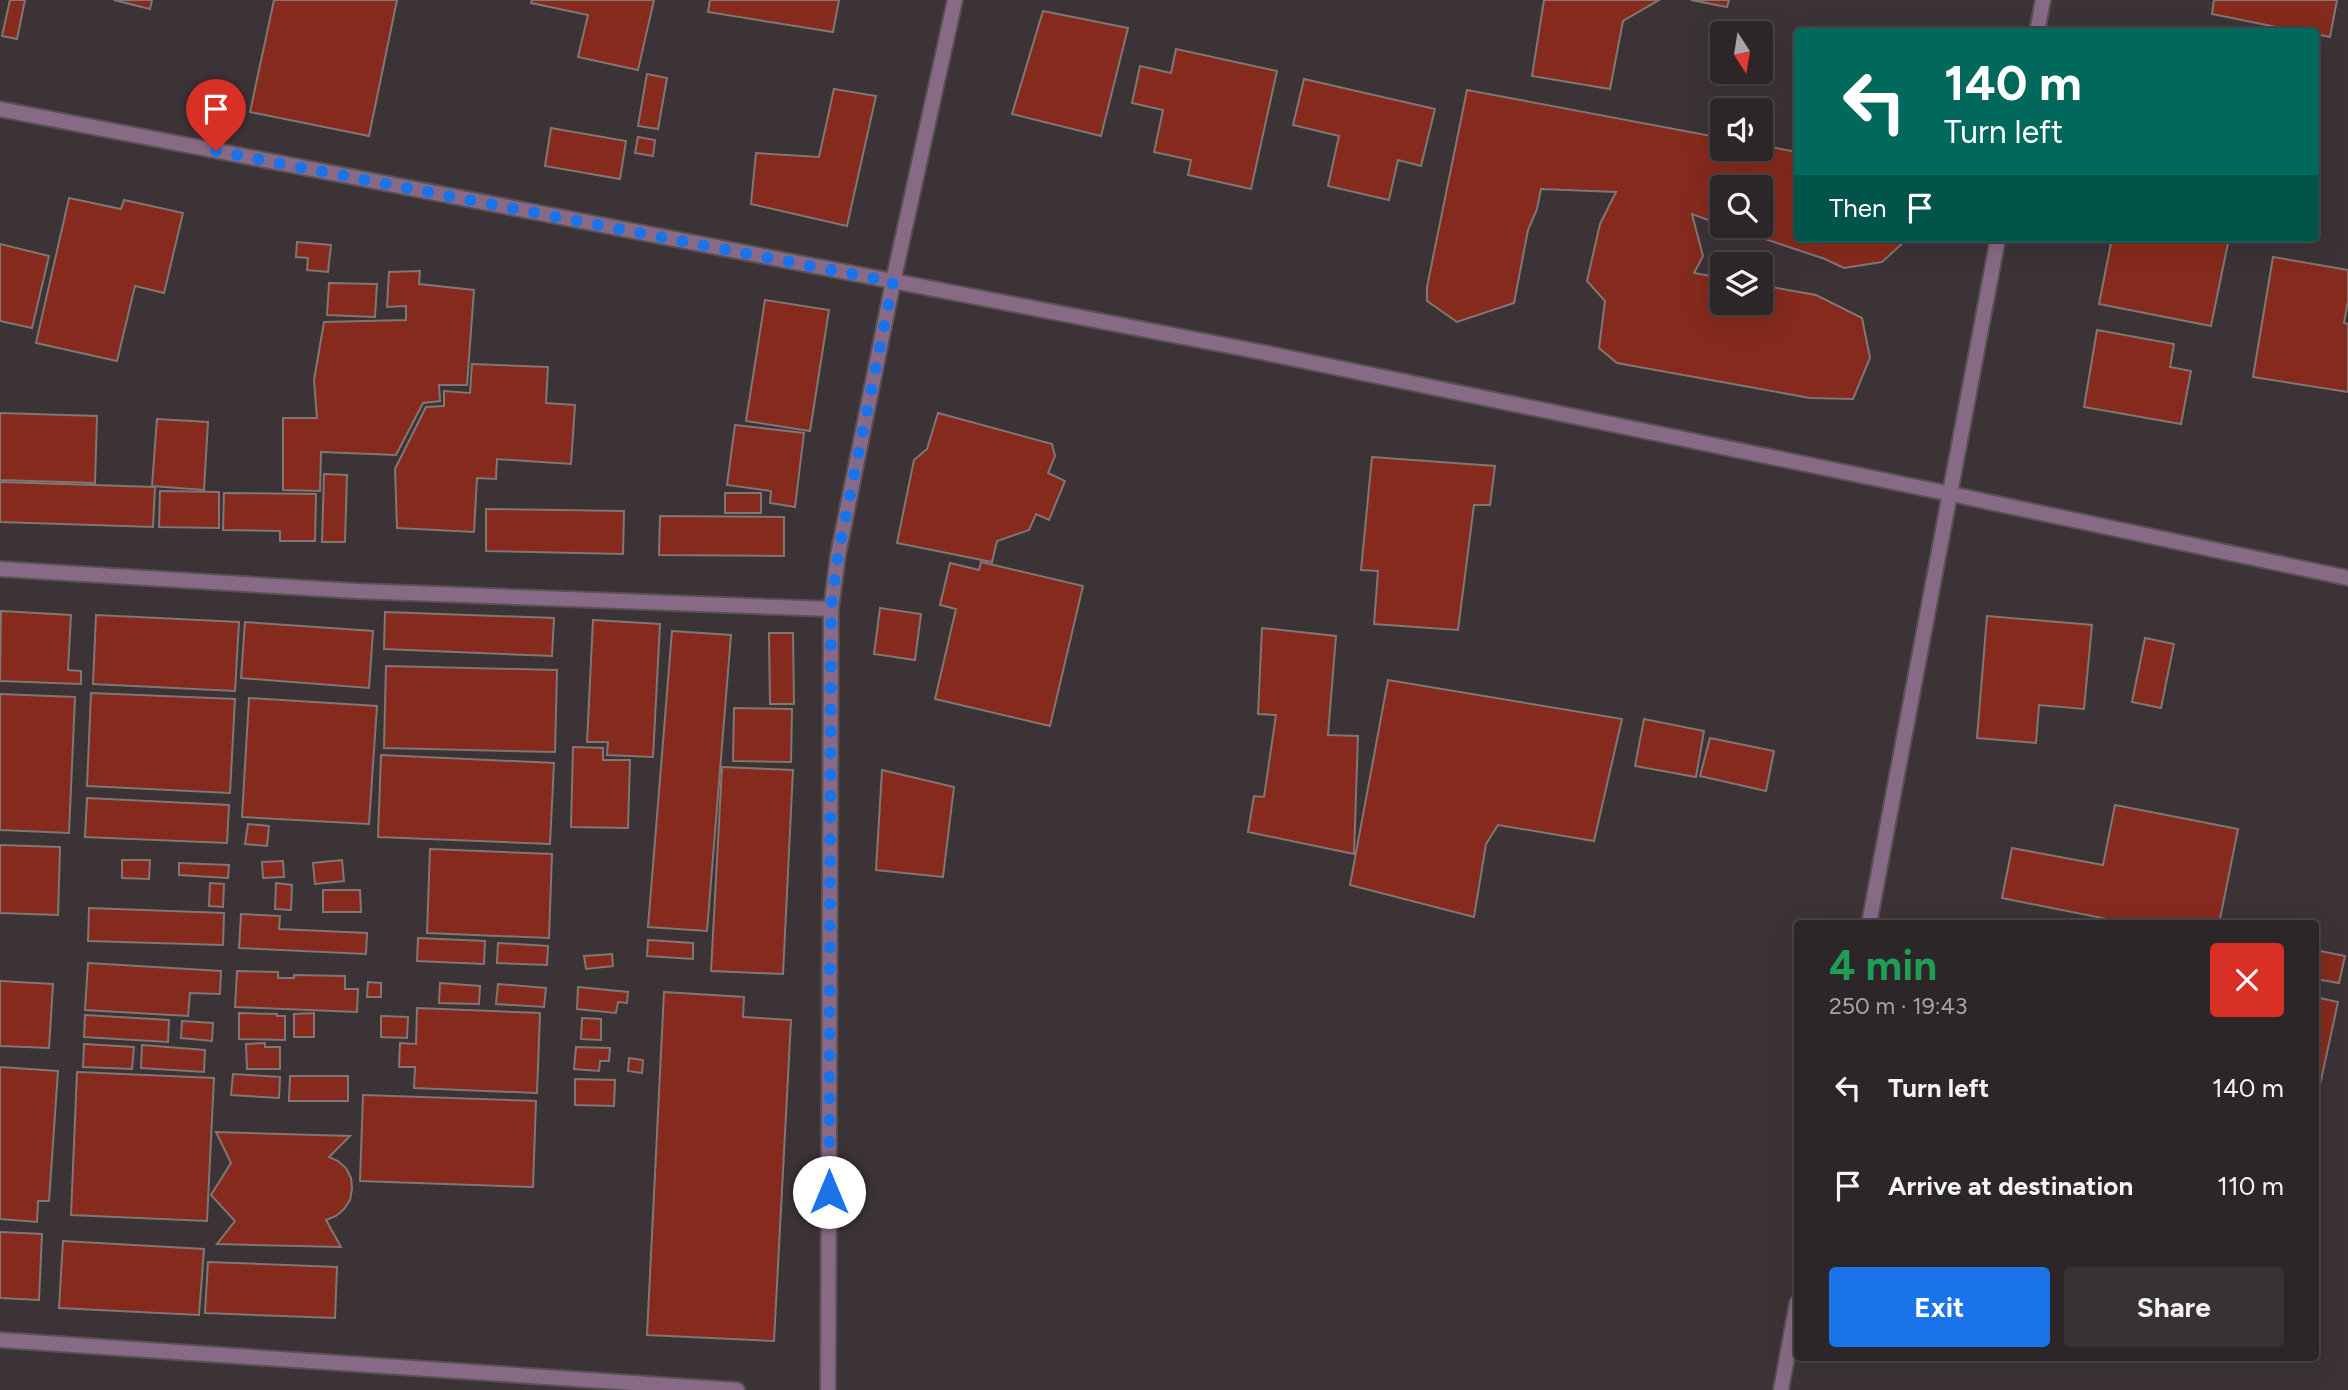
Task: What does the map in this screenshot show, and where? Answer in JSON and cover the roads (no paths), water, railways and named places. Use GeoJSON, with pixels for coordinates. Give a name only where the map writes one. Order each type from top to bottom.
{"type":"FeatureCollection","features":[{"type":"Feature","properties":{"kind":"street"},"geometry":{"type":"LineString","coordinates":[[828,1390],[831,609],[838,555],[893,282],[955,0]]}},
{"type":"Feature","properties":{"kind":"street"},"geometry":{"type":"LineString","coordinates":[[2038,28],[2043,0]]}},
{"type":"Feature","properties":{"kind":"street"},"geometry":{"type":"LineString","coordinates":[[0,109],[1273,355],[2348,578]]}},
{"type":"Feature","properties":{"kind":"street"},"geometry":{"type":"LineString","coordinates":[[1870,920],[1997,242]]}},
{"type":"Feature","properties":{"kind":"street"},"geometry":{"type":"LineString","coordinates":[[0,569],[356,591],[831,609]]}},
{"type":"Feature","properties":{"kind":"street"},"geometry":{"type":"LineString","coordinates":[[1781,1390],[1794,1319]]}},
{"type":"Feature","properties":{"kind":"street"},"geometry":{"type":"LineString","coordinates":[[0,1340],[737,1390]]}}]}
